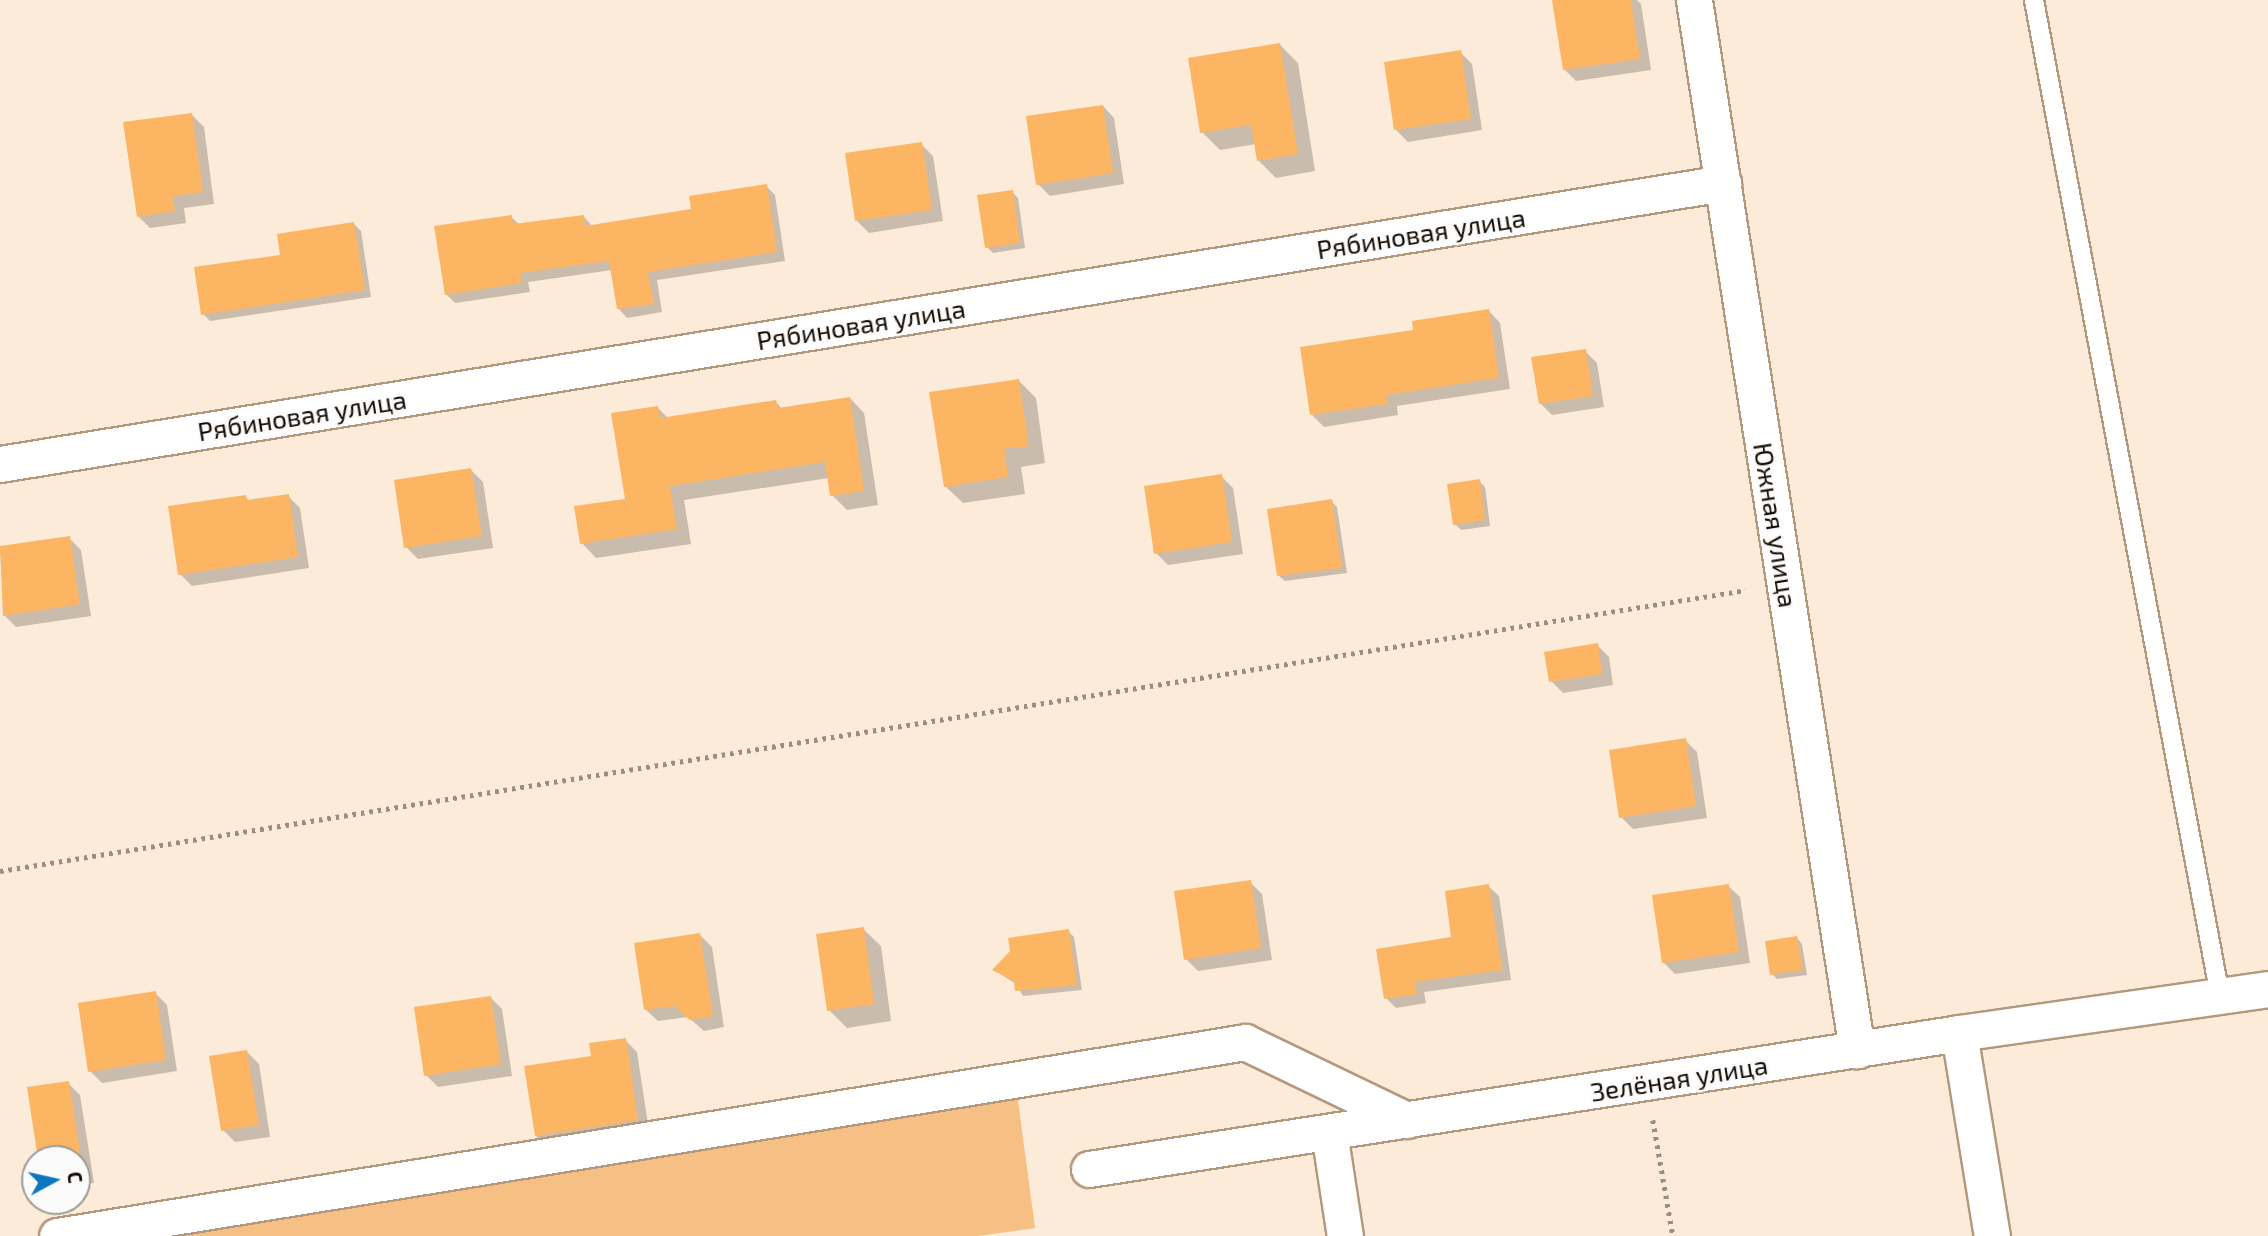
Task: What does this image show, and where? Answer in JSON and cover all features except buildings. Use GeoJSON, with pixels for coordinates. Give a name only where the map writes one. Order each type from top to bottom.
{"type":"FeatureCollection","features":[{"type":"Feature","properties":{"kind":"street","name":"Южная улица"},"geometry":{"type":"LineString","coordinates":[[1694,0],[1857,1050]]}},
{"type":"Feature","properties":{"kind":"street","name":"Рябиновая улица"},"geometry":{"type":"LineString","coordinates":[[0,464],[1723,183]]}},
{"type":"Feature","properties":{"kind":"street","name":"Зелёная улица"},"geometry":{"type":"LineString","coordinates":[[1089,1169],[1647,1084],[1959,1033],[2268,989]]}},
{"type":"Feature","properties":{"kind":"street"},"geometry":{"type":"LineString","coordinates":[[1959,1033],[1992,1236]]}},
{"type":"Feature","properties":{"kind":"street"},"geometry":{"type":"LineString","coordinates":[[57,1236],[1245,1042],[1408,1120]]}},
{"type":"Feature","properties":{"kind":"street"},"geometry":{"type":"LineString","coordinates":[[1329,1132],[1345,1236]]}},
{"type":"Feature","properties":{"kind":"lane"},"geometry":{"type":"LineString","coordinates":[[2034,0],[2220,996]]}},
{"type":"Feature","properties":{"kind":"path"},"geometry":{"type":"LineString","coordinates":[[0,871],[1784,583]]}},
{"type":"Feature","properties":{"kind":"path"},"geometry":{"type":"LineString","coordinates":[[1647,1084],[1673,1236]]}},
{"type":"Feature","properties":{"kind":"shaded area"},"geometry":{"type":"Polygon","coordinates":[[[1017,1093],[1035,1228],[978,1236],[141,1236],[1017,1093]]]}}]}
